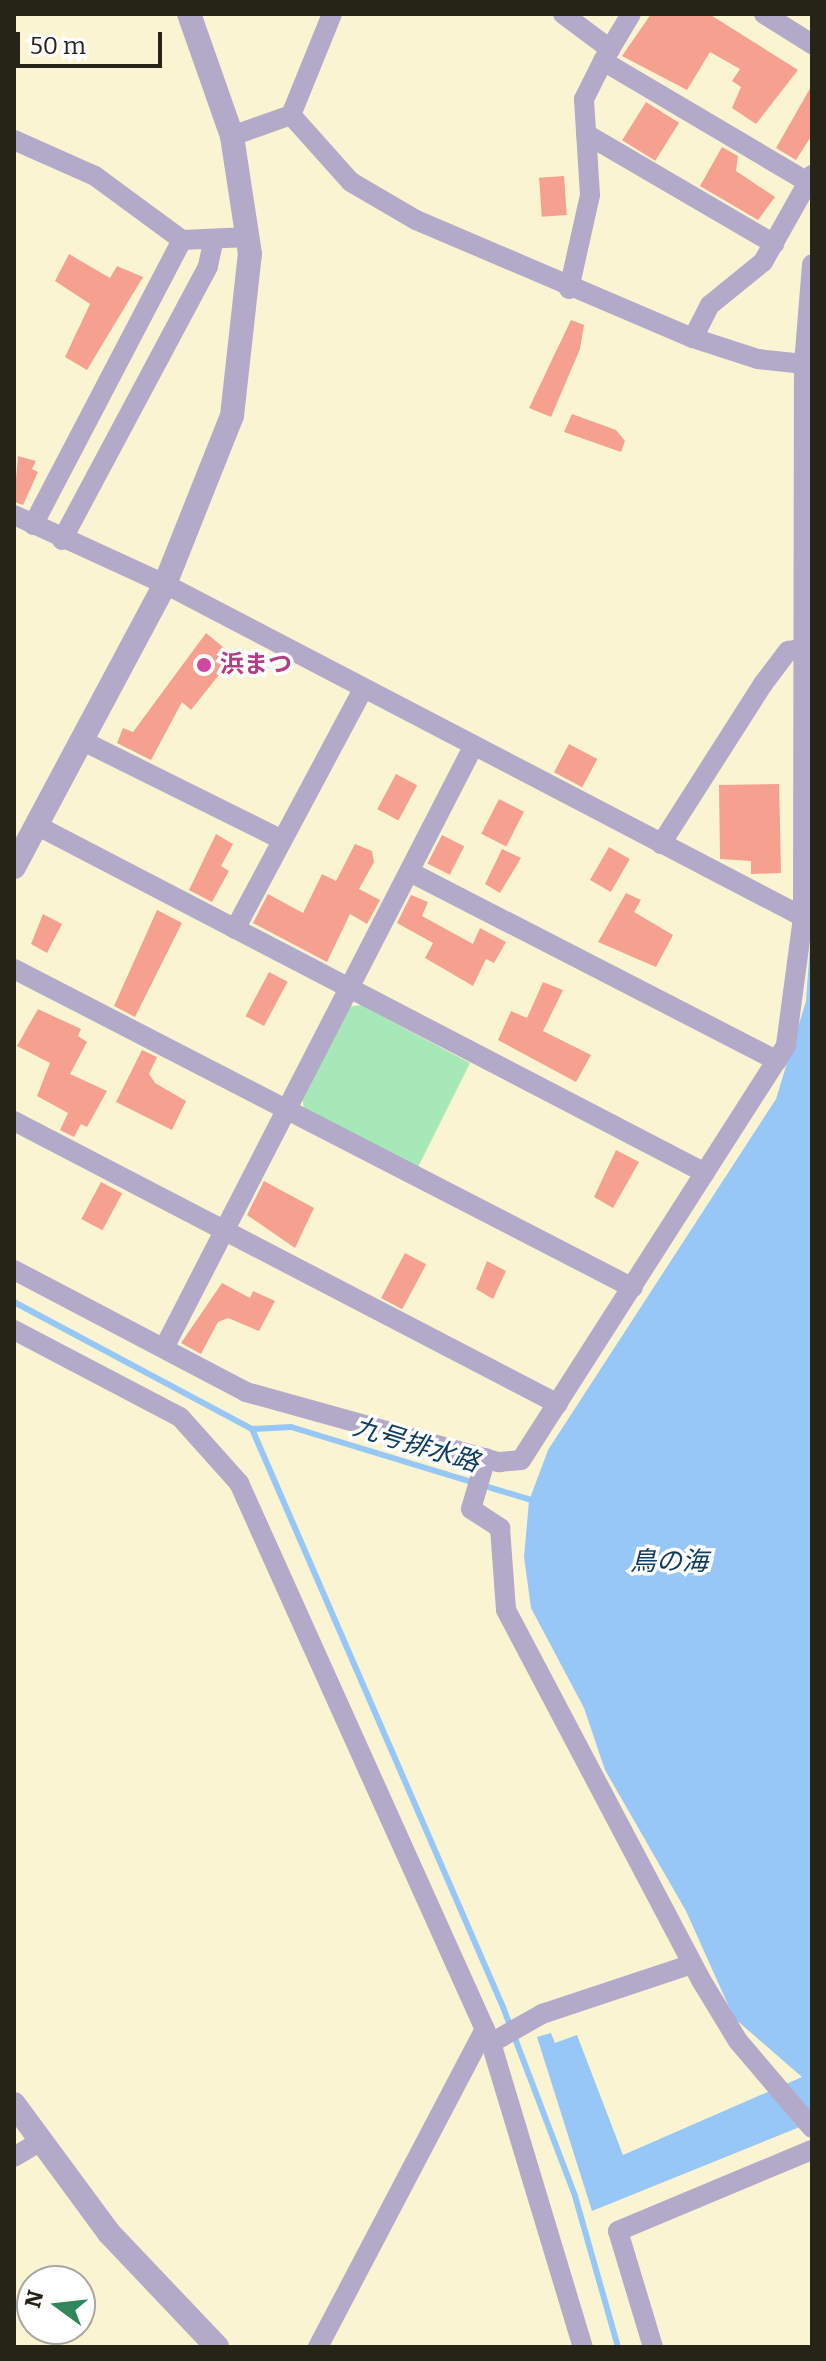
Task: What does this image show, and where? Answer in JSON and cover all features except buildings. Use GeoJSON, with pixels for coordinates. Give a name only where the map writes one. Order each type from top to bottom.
{"type":"FeatureCollection","features":[{"type":"Feature","properties":{"kind":"street"},"geometry":{"type":"LineString","coordinates":[[14,867],[165,584],[232,416],[248,306],[248,237],[232,136],[189,14]]}},
{"type":"Feature","properties":{"kind":"street"},"geometry":{"type":"LineString","coordinates":[[232,136],[291,115],[332,14]]}},
{"type":"Feature","properties":{"kind":"street"},"geometry":{"type":"LineString","coordinates":[[563,14],[607,55],[810,179],[763,262],[710,305],[693,338]]}},
{"type":"Feature","properties":{"kind":"street"},"geometry":{"type":"LineString","coordinates":[[569,289],[590,195],[584,99],[631,14]]}},
{"type":"Feature","properties":{"kind":"street"},"geometry":{"type":"LineString","coordinates":[[764,14],[812,44]]}},
{"type":"Feature","properties":{"kind":"street"},"geometry":{"type":"LineString","coordinates":[[291,115],[351,182],[416,220],[569,289],[693,338],[758,359],[804,364]]}},
{"type":"Feature","properties":{"kind":"street"},"geometry":{"type":"LineString","coordinates":[[586,134],[774,244]]}},
{"type":"Feature","properties":{"kind":"street"},"geometry":{"type":"LineString","coordinates":[[14,140],[95,176],[182,240],[213,243],[248,237]]}},
{"type":"Feature","properties":{"kind":"street"},"geometry":{"type":"LineString","coordinates":[[33,525],[182,240]]}},
{"type":"Feature","properties":{"kind":"street"},"geometry":{"type":"LineString","coordinates":[[62,540],[208,266],[213,243]]}},
{"type":"Feature","properties":{"kind":"street"},"geometry":{"type":"LineString","coordinates":[[14,1270],[165,1346],[246,1392],[484,1463],[521,1460],[777,1061],[799,975],[803,917],[804,364],[812,264]]}},
{"type":"Feature","properties":{"kind":"street"},"geometry":{"type":"LineString","coordinates":[[14,515],[62,540],[165,584],[362,691],[803,917]]}},
{"type":"Feature","properties":{"kind":"street"},"geometry":{"type":"LineString","coordinates":[[661,844],[763,684],[788,651],[803,649]]}},
{"type":"Feature","properties":{"kind":"street"},"geometry":{"type":"LineString","coordinates":[[235,929],[362,691]]}},
{"type":"Feature","properties":{"kind":"street"},"geometry":{"type":"LineString","coordinates":[[83,741],[282,840]]}},
{"type":"Feature","properties":{"kind":"street"},"geometry":{"type":"LineString","coordinates":[[165,1346],[221,1231],[473,747]]}},
{"type":"Feature","properties":{"kind":"street"},"geometry":{"type":"LineString","coordinates":[[36,825],[705,1173]]}},
{"type":"Feature","properties":{"kind":"street"},"geometry":{"type":"LineString","coordinates":[[410,872],[777,1061]]}},
{"type":"Feature","properties":{"kind":"street"},"geometry":{"type":"LineString","coordinates":[[14,969],[633,1288]]}},
{"type":"Feature","properties":{"kind":"street"},"geometry":{"type":"LineString","coordinates":[[14,1121],[558,1404]]}},
{"type":"Feature","properties":{"kind":"street"},"geometry":{"type":"LineString","coordinates":[[14,1330],[180,1417],[239,1483],[491,2036],[583,2347]]}},
{"type":"Feature","properties":{"kind":"street"},"geometry":{"type":"LineString","coordinates":[[484,1463],[471,1509],[500,1528],[506,1610],[697,1972],[738,2041],[812,2128]]}},
{"type":"Feature","properties":{"kind":"street"},"geometry":{"type":"LineString","coordinates":[[318,2347],[491,2036],[542,2014],[697,1972]]}},
{"type":"Feature","properties":{"kind":"street"},"geometry":{"type":"LineString","coordinates":[[14,2104],[37,2143],[109,2233],[217,2347]]}},
{"type":"Feature","properties":{"kind":"street"},"geometry":{"type":"LineString","coordinates":[[14,2157],[37,2143]]}},
{"type":"Feature","properties":{"kind":"street"},"geometry":{"type":"LineString","coordinates":[[653,2347],[618,2231],[812,2150]]}},
{"type":"Feature","properties":{"kind":"green space"},"geometry":{"type":"Polygon","coordinates":[[[361,1005],[470,1063],[418,1167],[304,1108],[302,1098],[347,1007],[361,1005]]]}},
{"type":"Feature","properties":{"kind":"water","name":"鳥の海"},"geometry":{"type":"Polygon","coordinates":[[[812,918],[812,2122],[592,2211],[537,2037],[551,2033],[555,2043],[577,2035],[623,2155],[802,2077],[734,2018],[686,1911],[605,1770],[584,1708],[531,1608],[524,1557],[529,1501],[548,1450],[776,1099],[806,1001],[812,918]]]}},
{"type":"Feature","properties":{"kind":"waterway","name":"九号排水路"},"geometry":{"type":"LineString","coordinates":[[14,1302],[252,1429],[291,1427],[535,1501]]}},
{"type":"Feature","properties":{"kind":"waterway"},"geometry":{"type":"LineString","coordinates":[[252,1429],[503,2007],[575,2196],[618,2347]]}},
{"type":"Feature","properties":{"kind":"place","name":"浜まつ"},"geometry":{"type":"Point","coordinates":[204,665]}}]}
